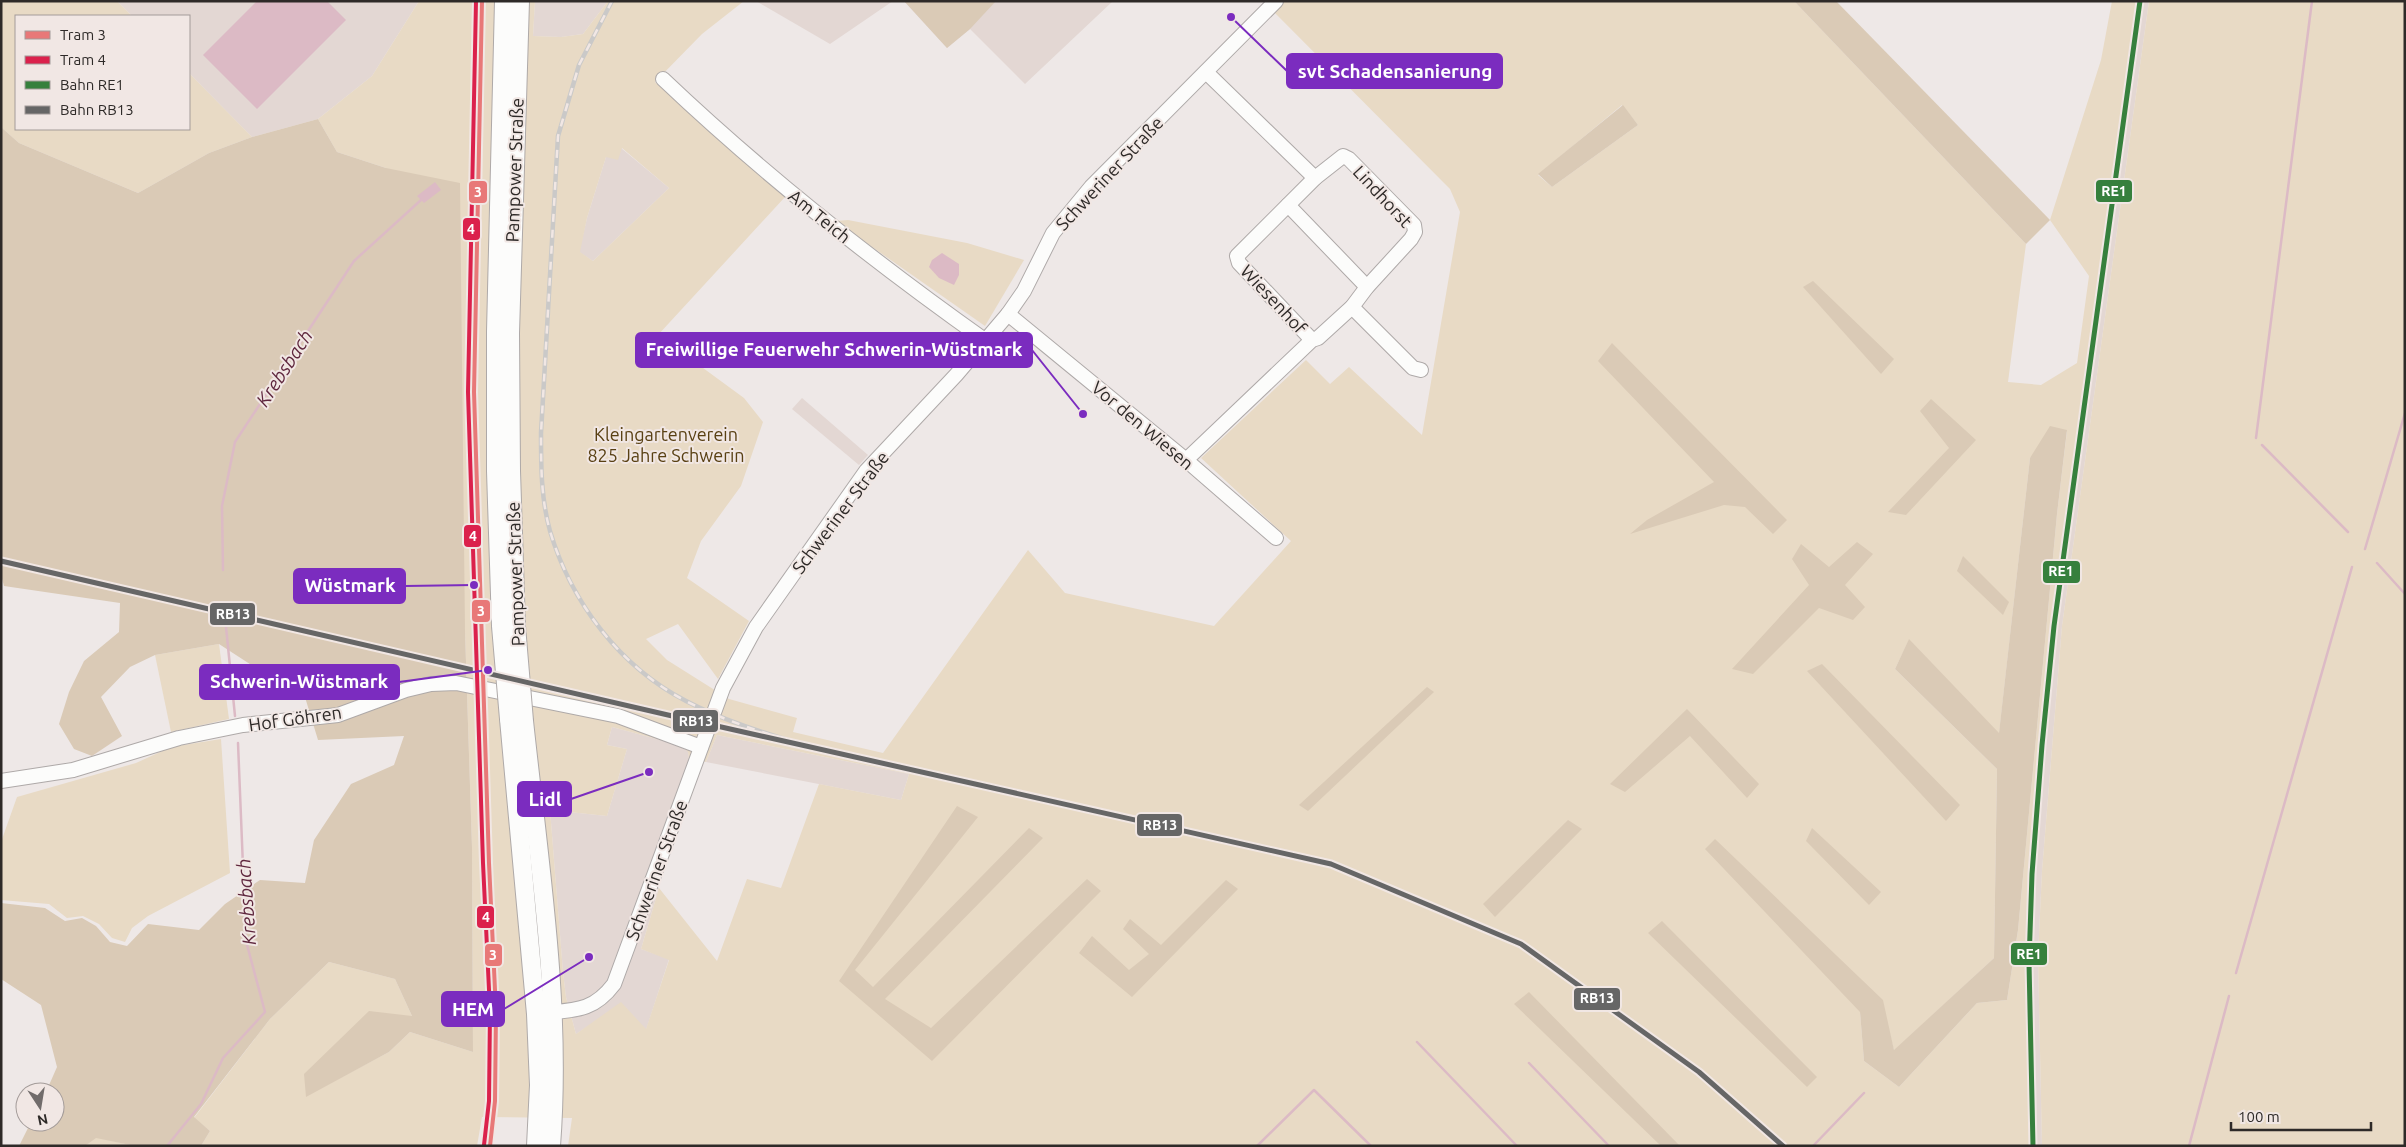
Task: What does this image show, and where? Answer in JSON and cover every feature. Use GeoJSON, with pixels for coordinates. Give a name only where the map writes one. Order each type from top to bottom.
{"type":"FeatureCollection","features":[{"type":"Feature","properties":{"kind":"main road","name":"Pampower Straße"},"geometry":{"type":"LineString","coordinates":[[504,1],[496,332],[496,471],[516,720],[545,1013],[555,1084],[551,1146]]}},
{"type":"Feature","properties":{"kind":"main road","name":"Pampower Straße"},"geometry":{"type":"LineString","coordinates":[[509,626],[510,333],[520,1]]}},
{"type":"Feature","properties":{"kind":"main road","name":"Pampower Straße"},"geometry":{"type":"LineString","coordinates":[[536,1146],[545,1013]]}},
{"type":"Feature","properties":{"kind":"street","name":"Schweriner Straße"},"geometry":{"type":"LineString","coordinates":[[545,1013],[590,1006],[604,998],[614,984],[723,688],[762,619],[866,471],[986,341],[1008,314],[1024,291],[1053,232],[1091,187],[1276,1]]}},
{"type":"Feature","properties":{"kind":"street"},"geometry":{"type":"LineString","coordinates":[[1206,72],[1315,178]]}},
{"type":"Feature","properties":{"kind":"street","name":"Am Teich"},"geometry":{"type":"LineString","coordinates":[[664,79],[716,129],[804,204],[914,290],[986,341]]}},
{"type":"Feature","properties":{"kind":"street","name":"Lindhorst"},"geometry":{"type":"LineString","coordinates":[[1312,340],[1318,338],[1352,307],[1415,232],[1414,225],[1349,159],[1343,156],[1315,178]]}},
{"type":"Feature","properties":{"kind":"street","name":"Wiesenhof"},"geometry":{"type":"LineString","coordinates":[[1186,460],[1312,340],[1239,263],[1237,256],[1315,178]]}},
{"type":"Feature","properties":{"kind":"street"},"geometry":{"type":"LineString","coordinates":[[1288,206],[1367,287]]}},
{"type":"Feature","properties":{"kind":"street"},"geometry":{"type":"LineString","coordinates":[[1352,307],[1413,368],[1421,370]]}},
{"type":"Feature","properties":{"kind":"street","name":"Vor den Wiesen"},"geometry":{"type":"LineString","coordinates":[[1008,314],[1186,460],[1276,538]]}},
{"type":"Feature","properties":{"kind":"street","name":"Hof Göhren"},"geometry":{"type":"LineString","coordinates":[[1,781],[72,770],[179,738],[243,725],[338,715],[406,690],[444,683],[456,683],[618,716],[701,746]]}},
{"type":"Feature","properties":{"kind":"shaded area"},"geometry":{"type":"Polygon","coordinates":[[[117,1],[419,1],[372,76],[318,119],[252,137],[190,74],[190,15],[131,15],[117,1]]]}},
{"type":"Feature","properties":{"kind":"shaded area"},"geometry":{"type":"Polygon","coordinates":[[[257,1],[327,1],[346,20],[257,109],[203,55],[257,1]]]}},
{"type":"Feature","properties":{"kind":"shaded area"},"geometry":{"type":"Polygon","coordinates":[[[535,1],[608,1],[583,34],[561,37],[533,36],[535,1]]]}},
{"type":"Feature","properties":{"kind":"shaded area"},"geometry":{"type":"Polygon","coordinates":[[[756,1],[893,1],[830,44],[756,1]]]}},
{"type":"Feature","properties":{"kind":"shaded area"},"geometry":{"type":"Polygon","coordinates":[[[904,1],[1113,1],[1025,84],[970,29],[947,48],[904,1]]]}},
{"type":"Feature","properties":{"kind":"shaded area"},"geometry":{"type":"Polygon","coordinates":[[[904,1],[996,1],[970,29],[947,48],[904,1]]]}},
{"type":"Feature","properties":{"kind":"shaded area"},"geometry":{"type":"Polygon","coordinates":[[[1794,1],[1836,1],[2050,220],[2026,244],[1794,1]]]}},
{"type":"Feature","properties":{"kind":"shaded area"},"geometry":{"type":"Polygon","coordinates":[[[2136,1],[2149,1],[2062,626],[2042,871],[2038,956],[2042,1146],[2030,1146],[2025,956],[2040,743],[2052,625],[2136,1]]]}},
{"type":"Feature","properties":{"kind":"shaded area"},"geometry":{"type":"Polygon","coordinates":[[[1623,105],[1638,125],[1552,187],[1538,174],[1623,105]]]}},
{"type":"Feature","properties":{"kind":"shaded area"},"geometry":{"type":"Polygon","coordinates":[[[318,119],[337,152],[386,168],[460,183],[465,631],[472,847],[473,1052],[410,1032],[389,1052],[306,1097],[304,1074],[369,1011],[412,1016],[395,979],[329,962],[270,1019],[194,1117],[210,1131],[201,1146],[135,1146],[96,1138],[85,1146],[19,1146],[26,1132],[65,1132],[65,1082],[50,1082],[57,1067],[41,1005],[1,979],[1,903],[45,908],[65,921],[82,918],[96,926],[110,942],[127,946],[148,924],[199,930],[225,904],[260,880],[305,883],[314,840],[351,784],[394,765],[404,736],[318,740],[301,684],[256,668],[219,644],[155,655],[130,667],[101,697],[122,736],[92,756],[74,749],[59,724],[69,692],[84,661],[119,632],[120,603],[4,586],[1,575],[1,127],[19,143],[138,193],[209,153],[252,137],[318,119]]]}},
{"type":"Feature","properties":{"kind":"shaded area"},"geometry":{"type":"Polygon","coordinates":[[[621,148],[669,188],[593,261],[579,252],[587,218],[606,157],[621,148]]]}},
{"type":"Feature","properties":{"kind":"shaded area"},"geometry":{"type":"Polygon","coordinates":[[[435,182],[441,190],[424,203],[417,196],[435,182]]]}},
{"type":"Feature","properties":{"kind":"shaded area"},"geometry":{"type":"Polygon","coordinates":[[[942,253],[959,264],[959,275],[954,285],[939,278],[929,267],[932,260],[942,253]]]}},
{"type":"Feature","properties":{"kind":"shaded area"},"geometry":{"type":"Polygon","coordinates":[[[1813,281],[1894,359],[1881,374],[1803,287],[1813,281]]]}},
{"type":"Feature","properties":{"kind":"shaded area"},"geometry":{"type":"Polygon","coordinates":[[[1612,343],[1787,520],[1773,534],[1745,507],[1724,505],[1630,534],[1647,520],[1714,482],[1598,361],[1612,343]]]}},
{"type":"Feature","properties":{"kind":"shaded area"},"geometry":{"type":"Polygon","coordinates":[[[802,398],[868,455],[859,465],[792,409],[802,398]]]}},
{"type":"Feature","properties":{"kind":"shaded area"},"geometry":{"type":"Polygon","coordinates":[[[1931,399],[1976,440],[1906,515],[1888,512],[1949,448],[1920,411],[1931,399]]]}},
{"type":"Feature","properties":{"kind":"shaded area"},"geometry":{"type":"Polygon","coordinates":[[[2050,426],[2067,430],[2057,514],[2018,930],[2007,1000],[1977,1003],[1899,1087],[1864,1061],[1860,1012],[1705,849],[1715,839],[1883,1000],[1894,1050],[1994,958],[1997,769],[1895,669],[1909,639],[1999,733],[2030,458],[2050,426]]]}},
{"type":"Feature","properties":{"kind":"shaded area"},"geometry":{"type":"Polygon","coordinates":[[[1857,542],[1873,554],[1845,585],[1865,607],[1853,620],[1819,608],[1753,674],[1732,669],[1809,585],[1792,559],[1801,544],[1829,567],[1857,542]]]}},
{"type":"Feature","properties":{"kind":"shaded area"},"geometry":{"type":"Polygon","coordinates":[[[1963,556],[2009,602],[2003,615],[1957,571],[1963,556]]]}},
{"type":"Feature","properties":{"kind":"shaded area"},"geometry":{"type":"Polygon","coordinates":[[[1822,664],[1960,805],[1946,821],[1807,671],[1822,664]]]}},
{"type":"Feature","properties":{"kind":"shaded area"},"geometry":{"type":"Polygon","coordinates":[[[1427,687],[1434,692],[1308,811],[1299,805],[1427,687]]]}},
{"type":"Feature","properties":{"kind":"shaded area"},"geometry":{"type":"Polygon","coordinates":[[[1687,709],[1759,784],[1747,798],[1690,736],[1625,792],[1610,784],[1687,709]]]}},
{"type":"Feature","properties":{"kind":"shaded area"},"geometry":{"type":"Polygon","coordinates":[[[612,727],[683,746],[688,751],[689,759],[646,880],[659,888],[641,949],[669,959],[646,1030],[596,1021],[576,1034],[566,997],[563,972],[550,810],[607,816],[627,749],[607,745],[612,727]]]}},
{"type":"Feature","properties":{"kind":"shaded area"},"geometry":{"type":"Polygon","coordinates":[[[717,735],[909,774],[901,800],[706,762],[717,735]]]}},
{"type":"Feature","properties":{"kind":"shaded area"},"geometry":{"type":"Polygon","coordinates":[[[957,806],[978,817],[855,970],[873,987],[1029,828],[1043,838],[885,999],[931,1028],[1087,879],[1101,891],[932,1061],[839,981],[957,806]]]}},
{"type":"Feature","properties":{"kind":"shaded area"},"geometry":{"type":"Polygon","coordinates":[[[1568,820],[1582,829],[1495,917],[1483,904],[1568,820]]]}},
{"type":"Feature","properties":{"kind":"shaded area"},"geometry":{"type":"Polygon","coordinates":[[[1812,828],[1881,892],[1869,905],[1806,841],[1812,828]]]}},
{"type":"Feature","properties":{"kind":"shaded area"},"geometry":{"type":"Polygon","coordinates":[[[1226,880],[1238,889],[1132,997],[1079,953],[1092,936],[1129,970],[1149,954],[1123,929],[1130,919],[1161,945],[1226,880]]]}},
{"type":"Feature","properties":{"kind":"shaded area"},"geometry":{"type":"Polygon","coordinates":[[[1662,921],[1817,1077],[1807,1087],[1648,933],[1662,921]]]}},
{"type":"Feature","properties":{"kind":"shaded area"},"geometry":{"type":"Polygon","coordinates":[[[1529,992],[1680,1146],[1661,1146],[1514,1004],[1529,992]]]}},
{"type":"Feature","properties":{"kind":"green space"},"geometry":{"type":"Polygon","coordinates":[[[1,1],[117,1],[131,15],[15,15],[15,130],[190,130],[190,74],[252,137],[209,153],[138,193],[19,143],[1,127],[1,1]]]}},
{"type":"Feature","properties":{"kind":"green space","name":"Kleingartenverein 825 Jahre Schwerin"},"geometry":{"type":"Polygon","coordinates":[[[419,1],[535,1],[533,36],[561,37],[583,34],[608,1],[744,1],[702,34],[655,82],[785,197],[658,335],[744,398],[763,422],[741,486],[701,541],[687,578],[749,621],[718,679],[678,624],[646,639],[667,660],[729,699],[797,718],[793,732],[883,753],[1028,550],[1065,593],[1214,626],[1291,541],[1201,458],[1306,360],[1330,384],[1349,367],[1422,435],[1460,212],[1450,189],[1270,8],[1276,1],[1794,1],[2026,244],[2008,382],[2041,385],[2077,363],[2089,276],[2050,220],[2101,60],[2112,1],[2136,1],[2052,625],[2040,743],[2025,956],[2030,1146],[568,1146],[572,1118],[482,1117],[477,1146],[201,1146],[210,1131],[194,1118],[270,1019],[329,962],[395,979],[412,1016],[306,1096],[389,1052],[410,1032],[473,1052],[472,847],[465,631],[386,168],[337,152],[318,119],[372,76],[419,1]],[[1622,105],[1538,175],[1552,187],[1638,125],[1622,105]],[[622,148],[618,160],[606,157],[587,218],[580,252],[593,261],[669,188],[622,148]],[[2067,431],[2030,458],[1999,734],[1909,640],[1895,669],[1997,769],[1994,958],[1894,1051],[1889,1030],[1860,1012],[1864,1061],[1899,1087],[1977,1003],[2007,1000],[2018,930],[2057,514],[2067,431]],[[612,727],[607,745],[627,749],[607,816],[550,810],[563,972],[566,997],[576,1034],[621,1002],[646,1029],[669,960],[641,949],[659,888],[717,961],[747,879],[781,888],[819,784],[901,800],[909,774],[717,735],[706,762],[689,759],[688,752],[683,746],[612,727]]]}},
{"type":"Feature","properties":{"kind":"green space"},"geometry":{"type":"Polygon","coordinates":[[[2149,1],[2405,1],[2405,1146],[2042,1146],[2038,956],[2042,871],[2062,626],[2149,1]]]}},
{"type":"Feature","properties":{"kind":"green space"},"geometry":{"type":"Polygon","coordinates":[[[848,220],[967,243],[1024,260],[985,326],[835,221],[848,220]]]}},
{"type":"Feature","properties":{"kind":"green space"},"geometry":{"type":"Polygon","coordinates":[[[219,644],[229,719],[171,732],[155,655],[219,644]]]}},
{"type":"Feature","properties":{"kind":"green space"},"geometry":{"type":"Polygon","coordinates":[[[221,739],[230,873],[148,916],[132,928],[125,942],[112,938],[99,924],[83,916],[67,918],[49,904],[1,900],[1,842],[17,797],[136,763],[171,747],[221,739]]]}},
{"type":"Feature","properties":{"kind":"green space"},"geometry":{"type":"Polygon","coordinates":[[[95,1137],[135,1146],[85,1146],[95,1137]]]}},
{"type":"Feature","properties":{"kind":"waterway"},"geometry":{"type":"LineString","coordinates":[[2256,438],[2312,1]]}},
{"type":"Feature","properties":{"kind":"waterway","name":"Krebsbach"},"geometry":{"type":"LineString","coordinates":[[223,570],[222,506],[235,442],[354,261],[421,200]]}},
{"type":"Feature","properties":{"kind":"waterway"},"geometry":{"type":"LineString","coordinates":[[2365,549],[2405,413]]}},
{"type":"Feature","properties":{"kind":"waterway"},"geometry":{"type":"LineString","coordinates":[[2262,445],[2348,532]]}},
{"type":"Feature","properties":{"kind":"waterway"},"geometry":{"type":"LineString","coordinates":[[2377,563],[2405,594]]}},
{"type":"Feature","properties":{"kind":"waterway"},"geometry":{"type":"LineString","coordinates":[[2236,973],[2352,567]]}},
{"type":"Feature","properties":{"kind":"waterway","name":"Krebsbach"},"geometry":{"type":"LineString","coordinates":[[226,627],[235,716]]}},
{"type":"Feature","properties":{"kind":"waterway","name":"Krebsbach"},"geometry":{"type":"LineString","coordinates":[[167,1146],[201,1104],[223,1058],[265,1012],[246,941],[238,743]]}},
{"type":"Feature","properties":{"kind":"waterway"},"geometry":{"type":"LineString","coordinates":[[2189,1146],[2229,996]]}},
{"type":"Feature","properties":{"kind":"waterway"},"geometry":{"type":"LineString","coordinates":[[1417,1042],[1517,1146]]}},
{"type":"Feature","properties":{"kind":"waterway"},"geometry":{"type":"LineString","coordinates":[[1529,1063],[1609,1146]]}},
{"type":"Feature","properties":{"kind":"waterway"},"geometry":{"type":"LineString","coordinates":[[1257,1146],[1314,1090],[1371,1146]]}},
{"type":"Feature","properties":{"kind":"waterway"},"geometry":{"type":"LineString","coordinates":[[1813,1146],[1864,1093]]}},
{"type":"Feature","properties":{"kind":"railway"},"geometry":{"type":"LineString","coordinates":[[612,1],[579,65],[558,136],[541,433],[543,495],[550,531],[559,557],[585,607],[601,630],[640,670],[662,687],[701,709],[749,728],[814,748]]}},
{"type":"Feature","properties":{"kind":"tram line","name":"4"},"geometry":{"type":"LineString","coordinates":[[476,1],[468,392],[483,863],[490,1011],[489,1101],[484,1145]]}},
{"type":"Feature","properties":{"kind":"tram line","name":"3"},"geometry":{"type":"LineString","coordinates":[[482,1],[474,392],[489,863],[496,1011],[495,1101],[490,1146]]}},
{"type":"Feature","properties":{"kind":"rail line","name":"RE1"},"geometry":{"type":"LineString","coordinates":[[2033,1146],[2029,963],[2032,874],[2042,745],[2054,626],[2140,1]]}},
{"type":"Feature","properties":{"kind":"rail line","name":"RB13"},"geometry":{"type":"LineString","coordinates":[[1,561],[668,715],[1331,864],[1521,944],[1699,1072],[1783,1146]]}},
{"type":"Feature","properties":{"kind":"place","name":"svt Schadensanierung"},"geometry":{"type":"Point","coordinates":[1231,17]}},
{"type":"Feature","properties":{"kind":"place","name":"Freiwillige Feuerwehr Schwerin-Wüstmark"},"geometry":{"type":"Point","coordinates":[1083,414]}},
{"type":"Feature","properties":{"kind":"place","name":"Wüstmark"},"geometry":{"type":"Point","coordinates":[474,585]}},
{"type":"Feature","properties":{"kind":"place","name":"Schwerin-Wüstmark"},"geometry":{"type":"Point","coordinates":[488,670]}},
{"type":"Feature","properties":{"kind":"place","name":"Lidl"},"geometry":{"type":"Point","coordinates":[649,772]}},
{"type":"Feature","properties":{"kind":"place","name":"HEM"},"geometry":{"type":"Point","coordinates":[589,957]}}]}
